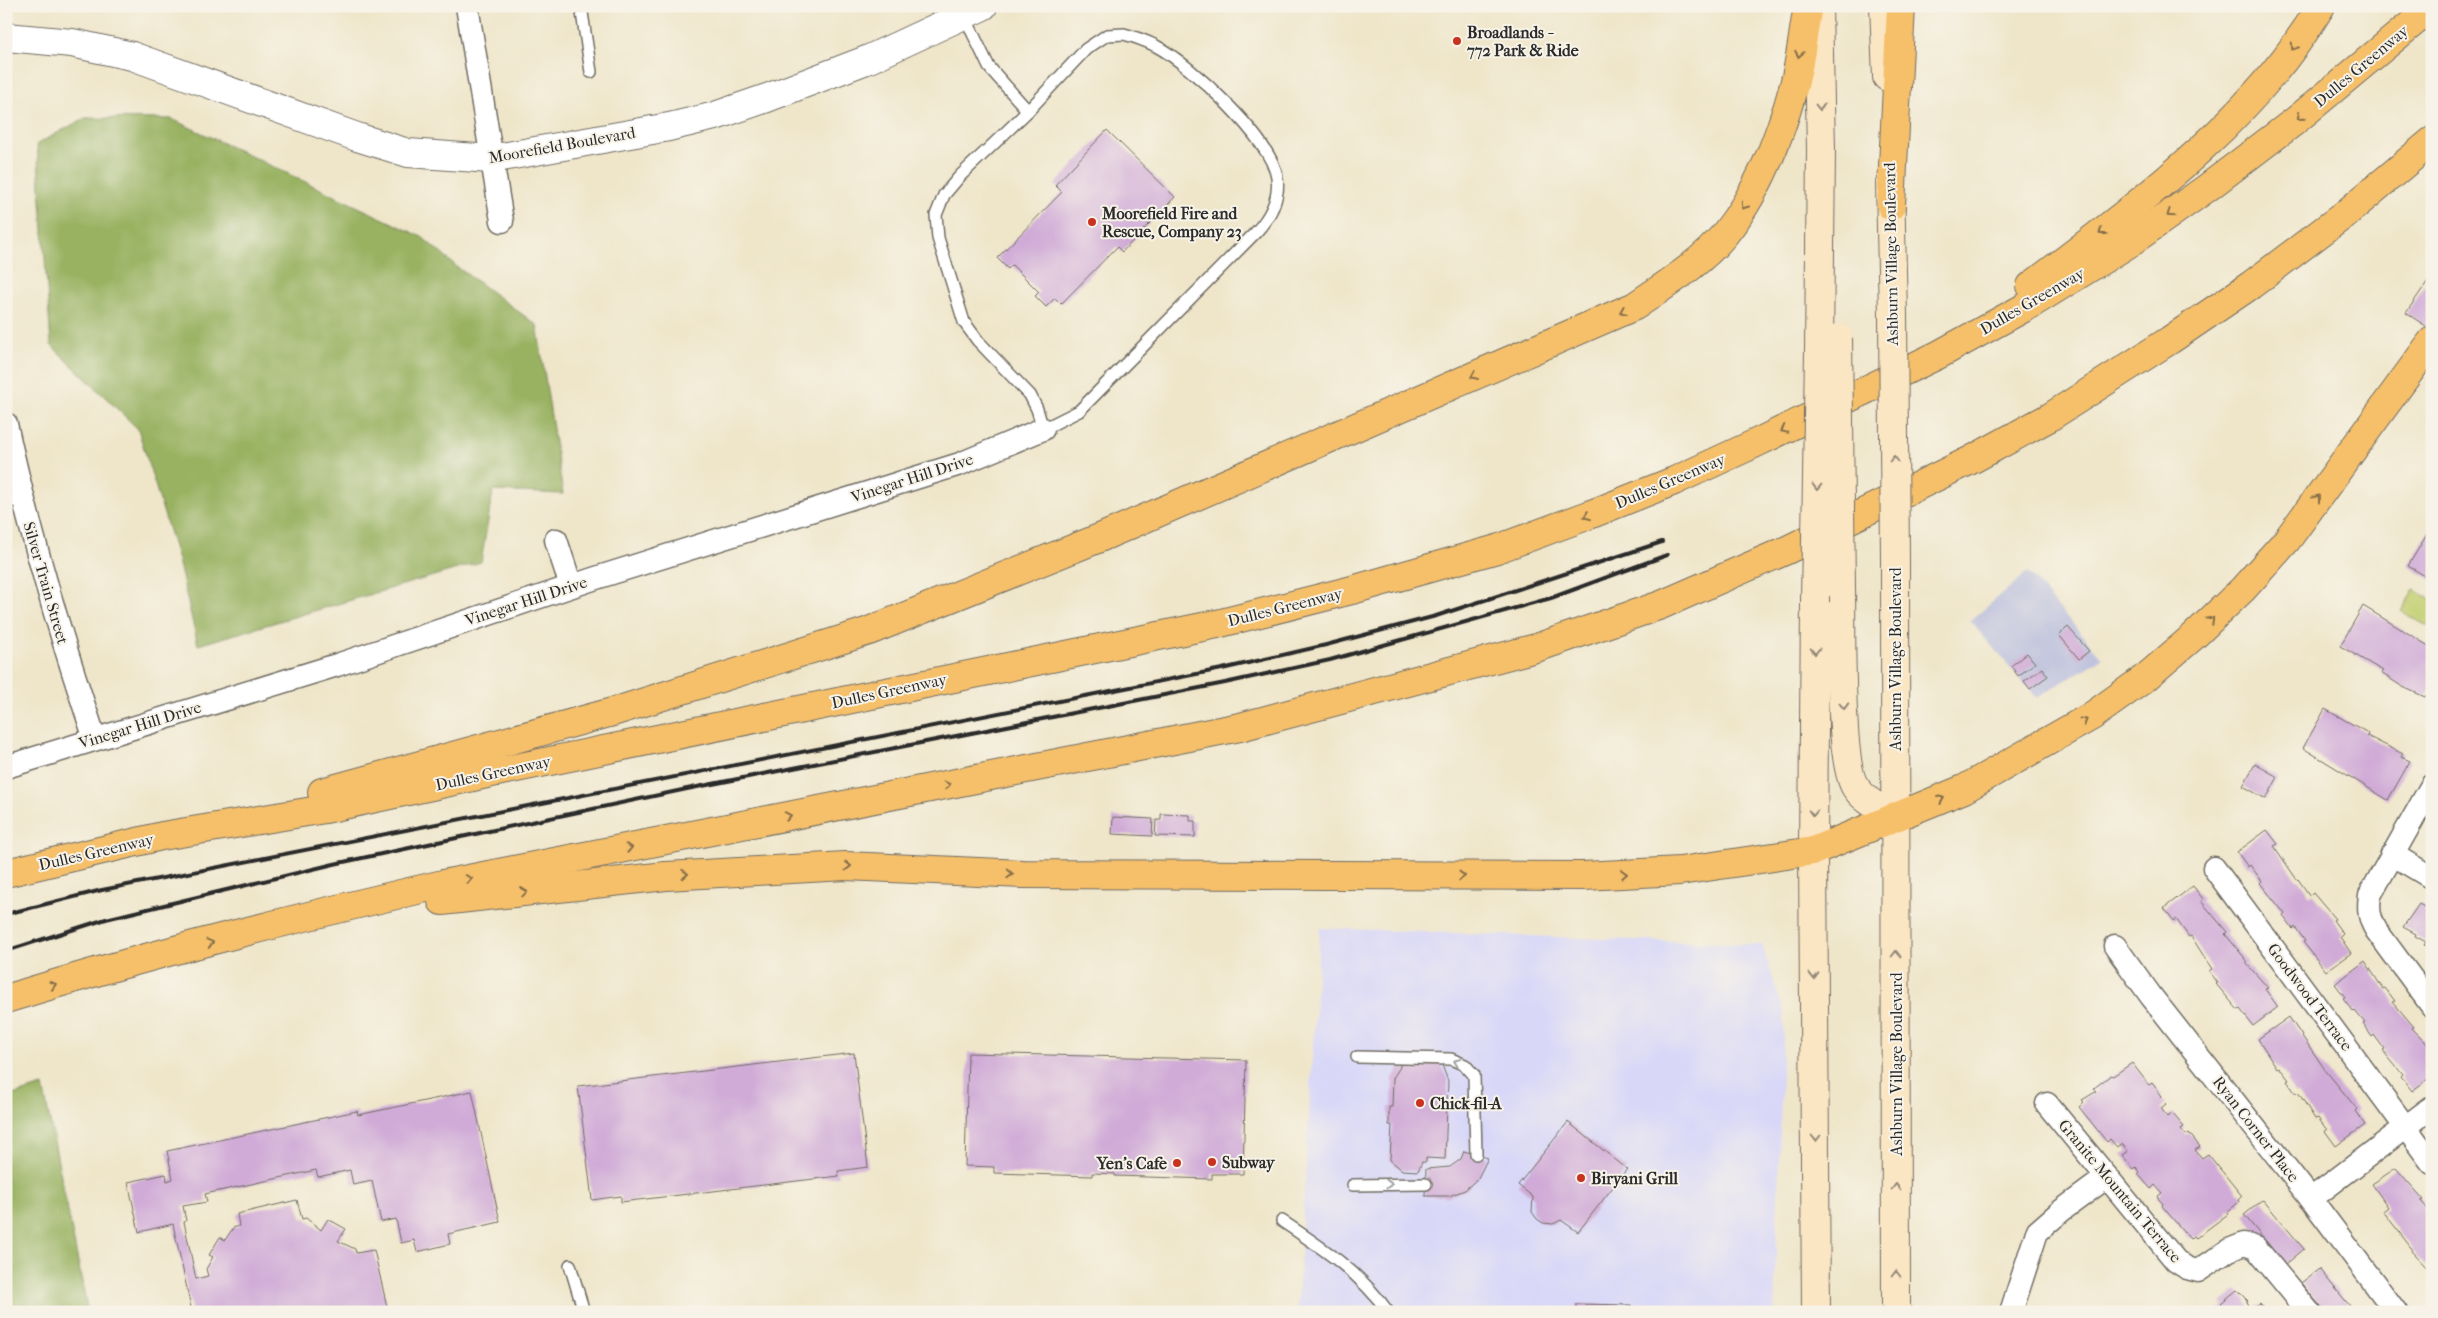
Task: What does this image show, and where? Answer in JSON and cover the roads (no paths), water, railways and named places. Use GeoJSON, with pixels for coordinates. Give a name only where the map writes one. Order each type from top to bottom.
{"type":"FeatureCollection","features":[{"type":"Feature","properties":{"kind":"highway"},"geometry":{"type":"LineString","coordinates":[[162,836],[616,711],[869,631],[1102,537],[1635,306],[1686,270],[1723,236],[1751,195],[1777,138],[1794,84],[1808,6]]}},
{"type":"Feature","properties":{"kind":"highway"},"geometry":{"type":"LineString","coordinates":[[1891,206],[1901,6]]}},
{"type":"Feature","properties":{"kind":"highway"},"geometry":{"type":"LineString","coordinates":[[1940,354],[2136,206],[2220,131],[2279,69],[2321,6]]}},
{"type":"Feature","properties":{"kind":"highway","name":"Dulles Greenway"},"geometry":{"type":"LineString","coordinates":[[6,873],[162,836],[325,809],[482,774],[1217,624],[1352,590],[1497,549],[1598,512],[1746,448],[1940,354],[2031,304],[2128,244],[2207,188],[2295,121],[2432,8]]}},
{"type":"Feature","properties":{"kind":"highway"},"geometry":{"type":"LineString","coordinates":[[6,999],[62,982],[353,905],[443,884],[1240,727],[1536,648],[1661,605],[1786,550],[1973,459],[2050,417],[2170,340],[2251,284],[2344,214],[2432,141]]}},
{"type":"Feature","properties":{"kind":"highway"},"geometry":{"type":"LineString","coordinates":[[353,905],[430,902],[666,876],[846,866],[1023,874],[1583,876],[1680,871],[1813,851],[1964,789],[2077,725],[2145,678],[2195,635],[2242,589],[2287,540],[2432,341]]}},
{"type":"Feature","properties":{"kind":"main road"},"geometry":{"type":"LineString","coordinates":[[1818,6],[1821,150],[1828,344],[1841,588],[1845,758],[1855,788],[1872,804],[1896,817]]}},
{"type":"Feature","properties":{"kind":"main road","name":"Ashburn Village Boulevard"},"geometry":{"type":"LineString","coordinates":[[1884,6],[1893,315],[1896,1312]]}},
{"type":"Feature","properties":{"kind":"main road"},"geometry":{"type":"LineString","coordinates":[[1816,1312],[1813,851],[1815,602],[1828,344]]}},
{"type":"Feature","properties":{"kind":"street"},"geometry":{"type":"LineString","coordinates":[[467,6],[502,221]]}},
{"type":"Feature","properties":{"kind":"street","name":"Moorefield Boulevard"},"geometry":{"type":"LineString","coordinates":[[6,37],[72,43],[132,56],[357,137],[408,152],[491,159],[668,127],[715,116],[869,58],[969,9]]}},
{"type":"Feature","properties":{"kind":"street","name":"Silver Train Street"},"geometry":{"type":"LineString","coordinates":[[6,424],[14,500],[95,739]]}},
{"type":"Feature","properties":{"kind":"street","name":"Vinegar Hill Drive"},"geometry":{"type":"LineString","coordinates":[[6,767],[337,665],[571,586],[960,464],[1043,429]]}},
{"type":"Feature","properties":{"kind":"street"},"geometry":{"type":"LineString","coordinates":[[556,540],[571,586]]}},
{"type":"Feature","properties":{"kind":"street"},"geometry":{"type":"LineString","coordinates":[[2432,785],[2370,896],[2368,908],[2371,921],[2432,1006]]}},
{"type":"Feature","properties":{"kind":"street"},"geometry":{"type":"LineString","coordinates":[[2392,854],[2432,878]]}},
{"type":"Feature","properties":{"kind":"street","name":"Goodwood Terrace"},"geometry":{"type":"LineString","coordinates":[[2214,868],[2432,1163]]}},
{"type":"Feature","properties":{"kind":"street","name":"Ryan Corner Place"},"geometry":{"type":"LineString","coordinates":[[2114,946],[2151,996],[2311,1199],[2396,1312]]}},
{"type":"Feature","properties":{"kind":"street","name":"Granite Mountain Terrace"},"geometry":{"type":"LineString","coordinates":[[2047,1104],[2176,1261],[2187,1268],[2198,1271],[2229,1250],[2244,1244],[2256,1248],[2309,1312]]}},
{"type":"Feature","properties":{"kind":"street"},"geometry":{"type":"LineString","coordinates":[[2311,1199],[2432,1107]]}},
{"type":"Feature","properties":{"kind":"street"},"geometry":{"type":"LineString","coordinates":[[2011,1312],[2038,1232],[2061,1211],[2107,1177]]}},
{"type":"Feature","properties":{"kind":"lane"},"geometry":{"type":"LineString","coordinates":[[581,6],[591,72]]}},
{"type":"Feature","properties":{"kind":"lane"},"geometry":{"type":"LineString","coordinates":[[969,9],[989,67],[1028,111]]}},
{"type":"Feature","properties":{"kind":"lane"},"geometry":{"type":"LineString","coordinates":[[1114,34],[1133,37],[1156,46],[1174,58],[1244,123],[1269,154],[1277,178],[1273,207],[1267,220],[1256,232],[1078,411],[1043,429],[1037,409],[1030,395],[978,341],[964,322],[938,238],[936,215],[944,195],[960,176],[1028,111],[1086,49],[1100,38],[1114,34]]}},
{"type":"Feature","properties":{"kind":"lane"},"geometry":{"type":"LineString","coordinates":[[1358,1057],[1451,1059],[1465,1066],[1474,1074],[1476,1154]]}},
{"type":"Feature","properties":{"kind":"lane"},"geometry":{"type":"LineString","coordinates":[[1353,1184],[1426,1184]]}},
{"type":"Feature","properties":{"kind":"lane"},"geometry":{"type":"LineString","coordinates":[[1282,1221],[1334,1256],[1356,1276],[1388,1312]]}},
{"type":"Feature","properties":{"kind":"lane"},"geometry":{"type":"LineString","coordinates":[[570,1265],[584,1312]]}},
{"type":"Feature","properties":{"kind":"railway"},"geometry":{"type":"LineString","coordinates":[[6,914],[102,890],[1222,669],[1326,645],[1436,616],[1662,542]]}},
{"type":"Feature","properties":{"kind":"railway"},"geometry":{"type":"LineString","coordinates":[[6,951],[106,919],[334,864],[687,789],[1225,683],[1330,660],[1551,598],[1667,555]]}},
{"type":"Feature","properties":{"kind":"place","name":"Broadlands - 772 Park & Ride"},"geometry":{"type":"Point","coordinates":[1457,41]}},
{"type":"Feature","properties":{"kind":"place","name":"Moorefield Fire and Rescue, Company 23"},"geometry":{"type":"Point","coordinates":[1092,222]}},
{"type":"Feature","properties":{"kind":"place","name":"Chick-fil-A"},"geometry":{"type":"Point","coordinates":[1420,1103]}},
{"type":"Feature","properties":{"kind":"place","name":"Subway"},"geometry":{"type":"Point","coordinates":[1212,1162]}},
{"type":"Feature","properties":{"kind":"place","name":"Yen's Cafe"},"geometry":{"type":"Point","coordinates":[1177,1163]}},
{"type":"Feature","properties":{"kind":"place","name":"Biryani Grill"},"geometry":{"type":"Point","coordinates":[1581,1178]}}]}
